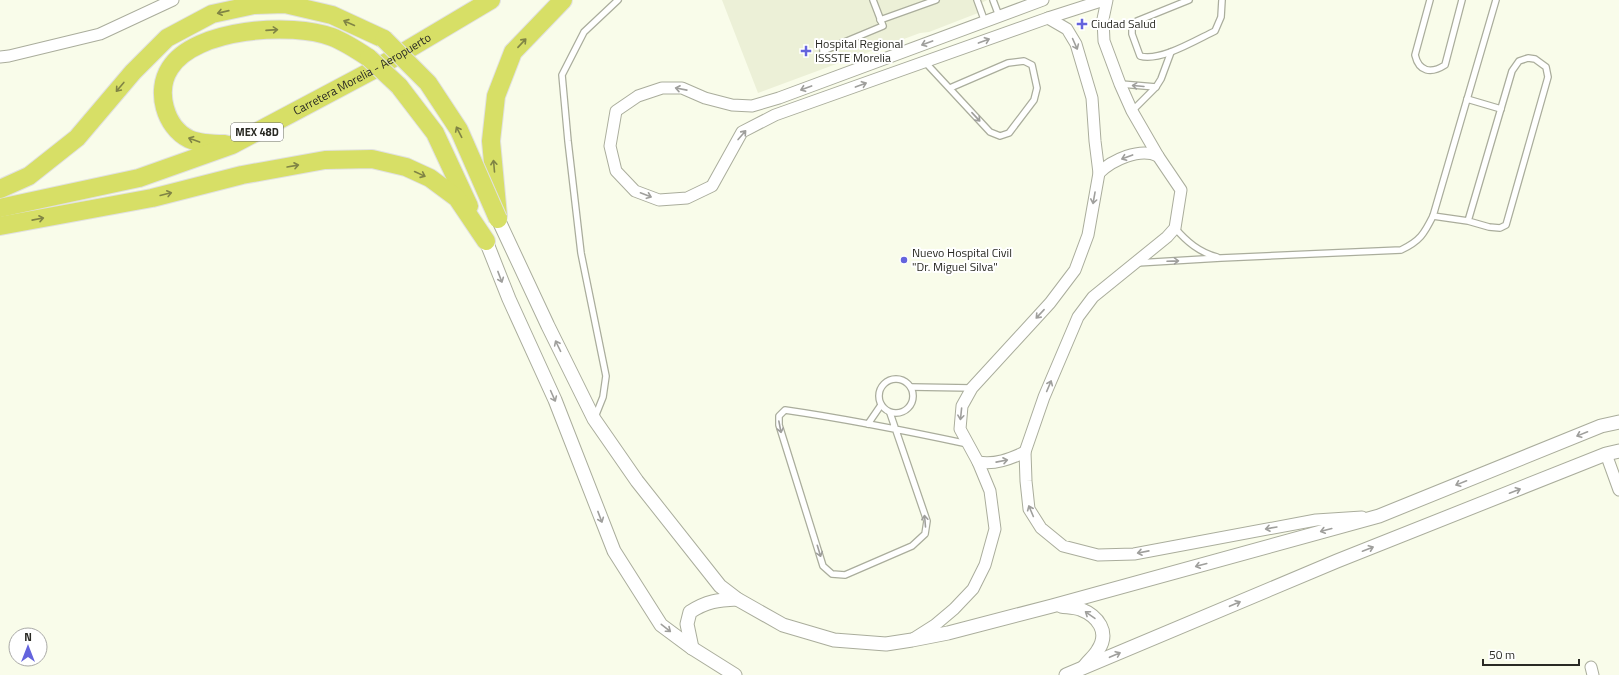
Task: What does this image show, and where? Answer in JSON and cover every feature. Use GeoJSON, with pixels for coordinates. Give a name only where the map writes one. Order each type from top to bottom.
{"type":"FeatureCollection","features":[{"type":"Feature","properties":{"kind":"highway","name":"Carretera Morelia - Aeropuerto"},"geometry":{"type":"LineString","coordinates":[[0,208],[139,178],[232,145],[375,69],[491,0]]}},
{"type":"Feature","properties":{"kind":"highway"},"geometry":{"type":"LineString","coordinates":[[498,219],[491,141],[496,96],[513,52],[563,0]]}},
{"type":"Feature","properties":{"kind":"highway"},"geometry":{"type":"LineString","coordinates":[[0,189],[29,176],[77,138],[133,72],[167,38],[212,14],[254,5],[286,4],[332,15],[384,39],[428,83],[458,130],[498,219]]}},
{"type":"Feature","properties":{"kind":"highway"},"geometry":{"type":"LineString","coordinates":[[232,145],[204,143],[190,139],[175,129],[168,119],[164,102],[163,84],[170,68],[181,56],[192,48],[232,34],[252,30],[304,30],[332,37],[369,58],[399,86],[435,133],[486,241]]}},
{"type":"Feature","properties":{"kind":"highway"},"geometry":{"type":"LineString","coordinates":[[0,226],[152,198],[242,175],[324,160],[372,160],[406,167],[430,178],[457,198],[486,241]]}},
{"type":"Feature","properties":{"kind":"street"},"geometry":{"type":"LineString","coordinates":[[0,57],[100,34],[173,0]]}},
{"type":"Feature","properties":{"kind":"street"},"geometry":{"type":"LineString","coordinates":[[1043,0],[779,98],[752,106],[732,105],[705,98],[682,88],[662,88],[638,96],[616,111],[610,146],[616,171],[635,191],[659,200],[687,198],[712,186],[742,132],[758,123],[775,115],[1048,18],[1104,0]]}},
{"type":"Feature","properties":{"kind":"street"},"geometry":{"type":"LineString","coordinates":[[1107,0],[1103,19],[1104,41],[1120,84],[1132,111],[1158,156],[1181,190],[1175,228],[1167,237],[1093,297],[1078,317],[1044,397],[1025,452],[1029,509],[1040,528],[1063,546],[1098,555],[1134,554],[1316,520],[1379,516]]}},
{"type":"Feature","properties":{"kind":"street"},"geometry":{"type":"LineString","coordinates":[[912,640],[935,625],[954,609],[972,589],[985,565],[995,529],[990,491],[978,462],[960,428],[962,406],[972,388],[1050,303],[1075,270],[1088,235],[1099,173],[1092,98],[1076,44],[1067,29],[1048,18]]}},
{"type":"Feature","properties":{"kind":"street"},"geometry":{"type":"LineString","coordinates":[[1099,173],[1106,167],[1128,156],[1151,152],[1158,156]]}},
{"type":"Feature","properties":{"kind":"street"},"geometry":{"type":"LineString","coordinates":[[498,219],[548,326],[594,419],[637,481],[720,586],[737,599],[783,625],[834,640],[886,644],[948,633],[1056,605],[1379,516],[1601,426],[1619,422]]}},
{"type":"Feature","properties":{"kind":"street"},"geometry":{"type":"LineString","coordinates":[[486,241],[509,299],[555,400],[614,551],[661,625],[722,670],[735,675]]}},
{"type":"Feature","properties":{"kind":"street"},"geometry":{"type":"LineString","coordinates":[[978,462],[985,463],[1007,461],[1025,452]]}},
{"type":"Feature","properties":{"kind":"street"},"geometry":{"type":"LineString","coordinates":[[1066,675],[1336,561],[1613,453],[1619,490]]}},
{"type":"Feature","properties":{"kind":"street"},"geometry":{"type":"LineString","coordinates":[[692,648],[687,624],[690,612],[713,600],[737,599]]}},
{"type":"Feature","properties":{"kind":"street"},"geometry":{"type":"LineString","coordinates":[[1056,605],[1080,609],[1092,616],[1101,624],[1103,639],[1098,651],[1081,669]]}},
{"type":"Feature","properties":{"kind":"lane"},"geometry":{"type":"LineString","coordinates":[[594,419],[603,397],[606,376],[581,253],[562,75],[584,32],[618,0]]}},
{"type":"Feature","properties":{"kind":"lane"},"geometry":{"type":"LineString","coordinates":[[823,51],[883,26],[873,0]]}},
{"type":"Feature","properties":{"kind":"lane"},"geometry":{"type":"LineString","coordinates":[[880,20],[936,0]]}},
{"type":"Feature","properties":{"kind":"lane"},"geometry":{"type":"LineString","coordinates":[[976,0],[985,22]]}},
{"type":"Feature","properties":{"kind":"lane"},"geometry":{"type":"LineString","coordinates":[[993,0],[999,16]]}},
{"type":"Feature","properties":{"kind":"lane"},"geometry":{"type":"LineString","coordinates":[[1189,0],[1136,20],[1132,26],[1132,34],[1140,56],[1154,57],[1171,52],[1215,31],[1221,17],[1222,0]]}},
{"type":"Feature","properties":{"kind":"lane"},"geometry":{"type":"LineString","coordinates":[[1430,0],[1415,55],[1417,64],[1423,68],[1431,70],[1438,70],[1445,65],[1462,0]]}},
{"type":"Feature","properties":{"kind":"lane"},"geometry":{"type":"LineString","coordinates":[[1134,264],[1221,258],[1401,250],[1414,243],[1424,234],[1433,216],[1496,0]]}},
{"type":"Feature","properties":{"kind":"lane"},"geometry":{"type":"LineString","coordinates":[[1132,111],[1156,87],[1161,79],[1171,52]]}},
{"type":"Feature","properties":{"kind":"lane"},"geometry":{"type":"LineString","coordinates":[[1433,216],[1468,221],[1489,227],[1500,228],[1506,225],[1547,84],[1548,77],[1546,67],[1535,59],[1528,58],[1519,61],[1512,71],[1468,221]]}},
{"type":"Feature","properties":{"kind":"lane"},"geometry":{"type":"LineString","coordinates":[[925,62],[990,132],[1000,136],[1009,133],[1034,100],[1037,88],[1032,65],[1024,61],[1008,63],[950,88]]}},
{"type":"Feature","properties":{"kind":"lane"},"geometry":{"type":"LineString","coordinates":[[1120,84],[1156,87]]}},
{"type":"Feature","properties":{"kind":"lane"},"geometry":{"type":"LineString","coordinates":[[1467,99],[1501,109]]}},
{"type":"Feature","properties":{"kind":"lane"},"geometry":{"type":"LineString","coordinates":[[1175,228],[1194,248],[1221,258]]}},
{"type":"Feature","properties":{"kind":"lane"},"geometry":{"type":"LineString","coordinates":[[890,413],[896,414],[908,409],[913,398],[913,392],[906,382],[895,379],[884,383],[878,394],[878,400],[890,413],[897,429],[927,521],[925,534],[912,546],[845,574],[832,574],[823,566],[779,425],[779,416],[785,410],[897,429],[968,444]]}},
{"type":"Feature","properties":{"kind":"lane"},"geometry":{"type":"LineString","coordinates":[[910,387],[972,388]]}},
{"type":"Feature","properties":{"kind":"lane"},"geometry":{"type":"LineString","coordinates":[[868,424],[881,405]]}},
{"type":"Feature","properties":{"kind":"shaded area","name":"Hospital Regional ISSSTE Morelia"},"geometry":{"type":"Polygon","coordinates":[[[722,0],[987,0],[976,6],[978,13],[758,93],[722,0]]]}},
{"type":"Feature","properties":{"kind":"place","name":"Ciudad Salud"},"geometry":{"type":"Point","coordinates":[1082,24]}},
{"type":"Feature","properties":{"kind":"place","name":"Hospital Regional ISSSTE Morelia"},"geometry":{"type":"Point","coordinates":[806,51]}},
{"type":"Feature","properties":{"kind":"place","name":"Nuevo Hospital Civil \"Dr. Miguel Silva\""},"geometry":{"type":"Point","coordinates":[904,260]}}]}
